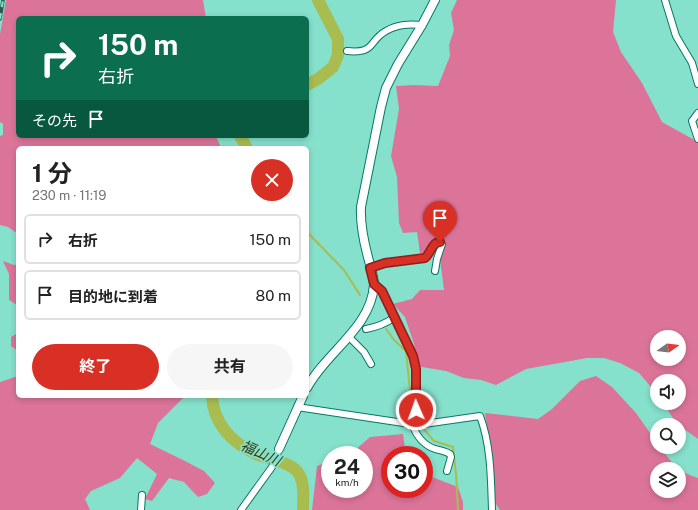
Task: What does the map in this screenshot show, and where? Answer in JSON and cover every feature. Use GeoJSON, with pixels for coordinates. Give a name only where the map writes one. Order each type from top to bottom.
{"type":"FeatureCollection","features":[{"type":"Feature","properties":{"kind":"street"},"geometry":{"type":"LineString","coordinates":[[309,385],[324,362],[362,321],[370,305],[374,284],[360,222],[361,207],[381,108],[392,76],[422,26],[434,0]]}},
{"type":"Feature","properties":{"kind":"street"},"geometry":{"type":"LineString","coordinates":[[665,0],[676,36],[692,63],[698,84]]}},
{"type":"Feature","properties":{"kind":"street"},"geometry":{"type":"LineString","coordinates":[[347,51],[360,51],[368,49],[385,31],[397,26],[408,24],[422,26]]}},
{"type":"Feature","properties":{"kind":"street"},"geometry":{"type":"LineString","coordinates":[[698,113],[692,121],[698,139]]}},
{"type":"Feature","properties":{"kind":"street"},"geometry":{"type":"LineString","coordinates":[[370,268],[385,263],[425,258],[429,255],[434,244],[438,241],[442,244],[436,259],[435,271]]}},
{"type":"Feature","properties":{"kind":"street"},"geometry":{"type":"LineString","coordinates":[[374,284],[382,291],[413,356],[416,369],[414,424],[416,434],[429,447],[450,454],[451,457],[447,471]]}},
{"type":"Feature","properties":{"kind":"street"},"geometry":{"type":"LineString","coordinates":[[366,329],[379,327],[395,317]]}},
{"type":"Feature","properties":{"kind":"street"},"geometry":{"type":"LineString","coordinates":[[348,336],[364,352],[371,364]]}},
{"type":"Feature","properties":{"kind":"street"},"geometry":{"type":"LineString","coordinates":[[241,510],[272,467],[302,398]]}},
{"type":"Feature","properties":{"kind":"street"},"geometry":{"type":"LineString","coordinates":[[297,407],[414,424],[480,416],[485,429],[490,466],[492,510]]}},
{"type":"Feature","properties":{"kind":"street"},"geometry":{"type":"LineString","coordinates":[[141,510],[142,495]]}},
{"type":"Feature","properties":{"kind":"shaded area"},"geometry":{"type":"Polygon","coordinates":[[[6,0],[203,0],[206,16],[16,16],[16,138],[217,138],[220,146],[16,146],[16,233],[8,227],[0,225],[0,136],[3,135],[3,124],[0,122],[0,34],[6,0]]]}},
{"type":"Feature","properties":{"kind":"shaded area"},"geometry":{"type":"Polygon","coordinates":[[[457,0],[616,0],[613,32],[621,52],[642,83],[662,122],[698,142],[698,439],[686,430],[686,418],[673,418],[668,410],[686,410],[686,374],[650,374],[650,386],[639,373],[620,363],[604,358],[587,358],[526,369],[496,385],[481,380],[464,378],[446,371],[416,366],[414,344],[405,317],[393,304],[412,299],[420,290],[444,290],[439,251],[420,253],[417,232],[403,233],[399,223],[397,177],[391,156],[399,109],[396,86],[438,86],[450,56],[449,45],[454,30],[451,13],[457,0]]]}},
{"type":"Feature","properties":{"kind":"shaded area"},"geometry":{"type":"Polygon","coordinates":[[[3,261],[16,264],[16,304],[9,300],[9,274],[3,261]]]}},
{"type":"Feature","properties":{"kind":"shaded area"},"geometry":{"type":"Polygon","coordinates":[[[16,334],[16,350],[11,346],[11,337],[16,334]]]}},
{"type":"Feature","properties":{"kind":"shaded area"},"geometry":{"type":"Polygon","coordinates":[[[596,376],[612,387],[636,413],[650,433],[650,454],[666,454],[672,462],[650,462],[650,498],[686,498],[686,474],[698,478],[698,510],[500,510],[492,498],[491,457],[485,413],[538,419],[552,409],[580,381],[596,376]]]}},
{"type":"Feature","properties":{"kind":"shaded area"},"geometry":{"type":"Polygon","coordinates":[[[16,377],[16,398],[184,398],[158,423],[150,444],[204,471],[215,483],[207,494],[198,497],[184,482],[169,478],[152,501],[145,499],[157,474],[137,458],[120,478],[91,491],[85,499],[90,510],[0,510],[0,382],[16,377]]]}},
{"type":"Feature","properties":{"kind":"shaded area"},"geometry":{"type":"Polygon","coordinates":[[[403,434],[405,446],[381,446],[381,498],[433,498],[433,477],[458,487],[463,502],[463,510],[312,510],[317,466],[321,464],[321,498],[373,498],[373,446],[360,446],[370,437],[403,434]]]}},
{"type":"Feature","properties":{"kind":"waterway","name":"福山川"},"geometry":{"type":"LineString","coordinates":[[309,84],[333,67],[338,55],[338,39],[318,0]]}},
{"type":"Feature","properties":{"kind":"waterway","name":"福山川"},"geometry":{"type":"LineString","coordinates":[[241,138],[246,146]]}},
{"type":"Feature","properties":{"kind":"waterway"},"geometry":{"type":"LineString","coordinates":[[309,234],[344,270],[360,295]]}},
{"type":"Feature","properties":{"kind":"waterway"},"geometry":{"type":"LineString","coordinates":[[386,329],[394,340],[406,351],[412,410]]}},
{"type":"Feature","properties":{"kind":"waterway","name":"福山川"},"geometry":{"type":"LineString","coordinates":[[212,398],[216,415],[225,431],[232,438],[256,454],[279,461],[296,470],[301,478],[303,487],[303,510]]}},
{"type":"Feature","properties":{"kind":"waterway"},"geometry":{"type":"LineString","coordinates":[[422,427],[434,441],[453,447],[458,510]]}},
{"type":"Feature","properties":{"kind":"railway"},"geometry":{"type":"LineString","coordinates":[[0,19],[3,0]]}},
{"type":"Feature","properties":{"kind":"route"},"geometry":{"type":"LineString","coordinates":[[416,410],[416,369],[413,356],[382,291],[374,284],[370,268],[385,263],[420,260],[429,255],[434,244],[438,241],[440,242]]}}]}
